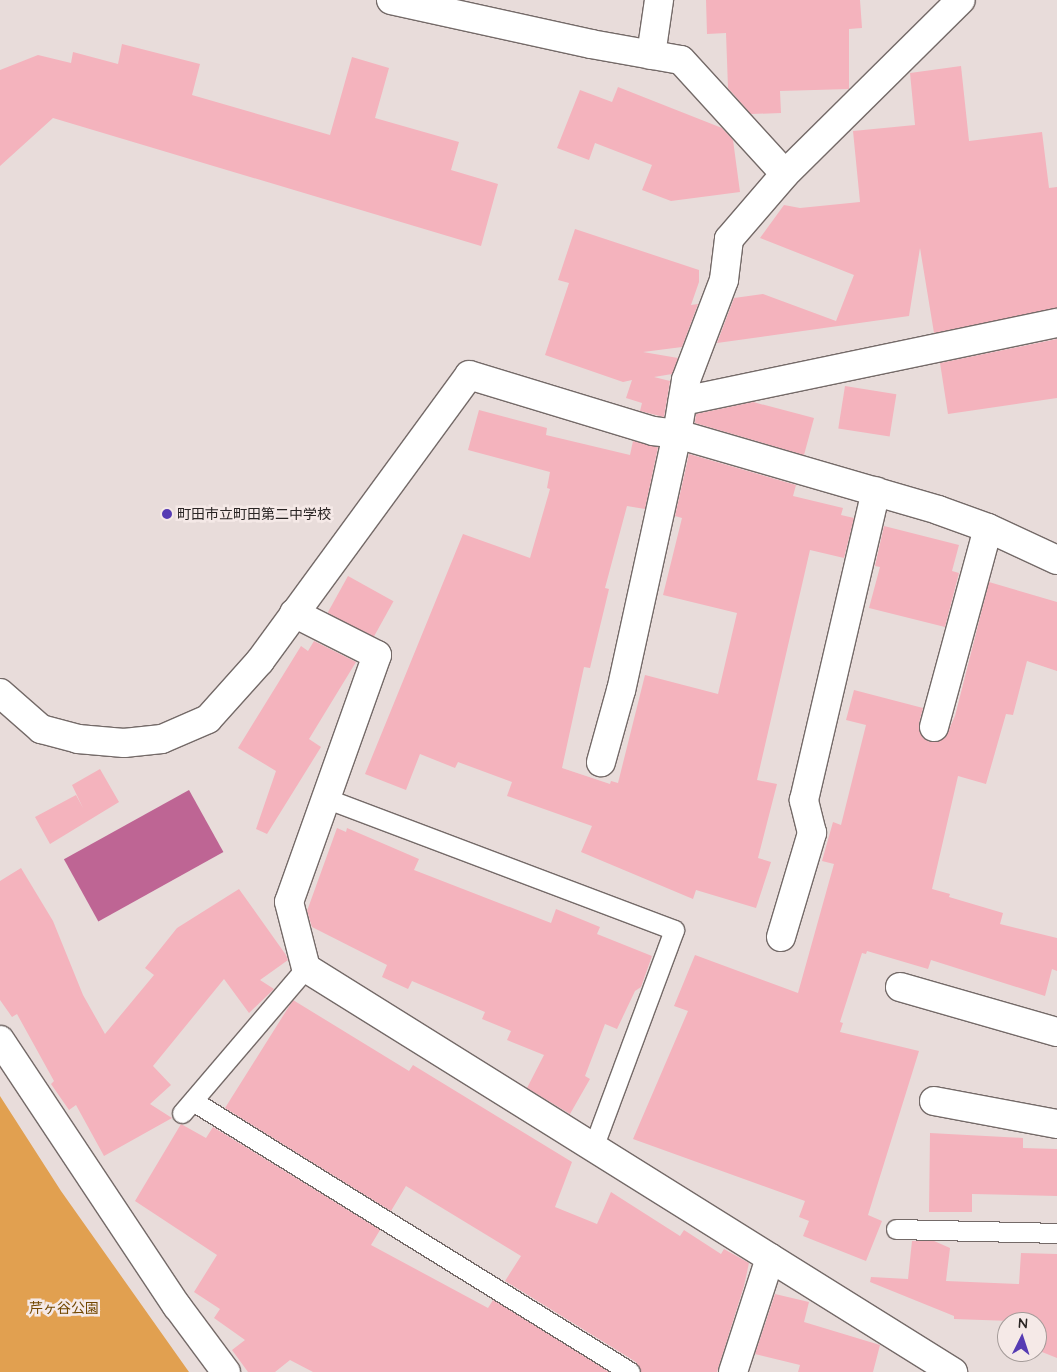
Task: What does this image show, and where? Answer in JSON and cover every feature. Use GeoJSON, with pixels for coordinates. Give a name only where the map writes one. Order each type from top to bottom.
{"type":"FeatureCollection","features":[{"type":"Feature","properties":{"kind":"street"},"geometry":{"type":"LineString","coordinates":[[391,0],[681,60],[785,174]]}},
{"type":"Feature","properties":{"kind":"street"},"geometry":{"type":"LineString","coordinates":[[651,55],[659,0]]}},
{"type":"Feature","properties":{"kind":"street"},"geometry":{"type":"LineString","coordinates":[[601,762],[621,690],[677,434],[686,380],[724,280],[729,239],[785,174],[961,0]]}},
{"type":"Feature","properties":{"kind":"street"},"geometry":{"type":"LineString","coordinates":[[683,401],[1057,323]]}},
{"type":"Feature","properties":{"kind":"street"},"geometry":{"type":"LineString","coordinates":[[0,693],[41,729],[60,734],[124,744],[162,739],[208,719],[243,682],[469,375],[653,431],[677,434],[876,491],[988,528],[1057,560]]}},
{"type":"Feature","properties":{"kind":"street"},"geometry":{"type":"LineString","coordinates":[[781,937],[812,833],[804,800],[876,491]]}},
{"type":"Feature","properties":{"kind":"street"},"geometry":{"type":"LineString","coordinates":[[934,727],[988,528]]}},
{"type":"Feature","properties":{"kind":"street"},"geometry":{"type":"LineString","coordinates":[[294,613],[377,655],[289,902],[306,968],[953,1372]]}},
{"type":"Feature","properties":{"kind":"street"},"geometry":{"type":"LineString","coordinates":[[900,987],[1057,1032]]}},
{"type":"Feature","properties":{"kind":"street"},"geometry":{"type":"LineString","coordinates":[[0,1040],[171,1298],[226,1372]]}},
{"type":"Feature","properties":{"kind":"street"},"geometry":{"type":"LineString","coordinates":[[934,1101],[1057,1124]]}},
{"type":"Feature","properties":{"kind":"street"},"geometry":{"type":"LineString","coordinates":[[733,1372],[770,1258]]}},
{"type":"Feature","properties":{"kind":"lane"},"geometry":{"type":"LineString","coordinates":[[325,798],[674,930],[593,1148]]}},
{"type":"Feature","properties":{"kind":"lane"},"geometry":{"type":"LineString","coordinates":[[306,968],[188,1107],[630,1372]]}},
{"type":"Feature","properties":{"kind":"lane"},"geometry":{"type":"LineString","coordinates":[[896,1229],[1057,1232]]}},
{"type":"Feature","properties":{"kind":"green space","name":"芹ヶ谷公園"},"geometry":{"type":"Polygon","coordinates":[[[0,1096],[61,1191],[189,1372],[0,1372],[0,1096]]]}},
{"type":"Feature","properties":{"kind":"shaded area"},"geometry":{"type":"Polygon","coordinates":[[[189,790],[223,852],[98,921],[64,859],[189,790]]]}},
{"type":"Feature","properties":{"kind":"building"},"geometry":{"type":"Polygon","coordinates":[[[706,0],[860,0],[862,28],[849,29],[849,89],[780,91],[781,113],[751,114],[728,88],[726,33],[707,34],[706,0]]]}},
{"type":"Feature","properties":{"kind":"building"},"geometry":{"type":"Polygon","coordinates":[[[122,44],[200,64],[192,95],[330,135],[352,57],[389,68],[375,118],[459,142],[451,170],[498,184],[481,246],[53,118],[0,166],[0,70],[38,55],[71,63],[73,52],[118,64],[122,44]]]}},
{"type":"Feature","properties":{"kind":"building"},"geometry":{"type":"Polygon","coordinates":[[[961,66],[969,141],[1042,132],[1049,188],[1057,187],[1057,308],[934,333],[920,248],[909,316],[717,343],[734,298],[763,294],[836,321],[854,275],[760,238],[784,205],[800,208],[860,202],[853,131],[915,125],[910,73],[961,66]]]}},
{"type":"Feature","properties":{"kind":"building"},"geometry":{"type":"Polygon","coordinates":[[[618,87],[722,128],[733,140],[740,192],[671,201],[642,190],[652,165],[595,143],[589,160],[557,148],[580,90],[612,102],[618,87]]]}},
{"type":"Feature","properties":{"kind":"building"},"geometry":{"type":"Polygon","coordinates":[[[575,229],[699,270],[699,282],[691,305],[698,304],[682,347],[643,352],[678,358],[672,374],[654,377],[670,381],[664,417],[640,411],[642,403],[626,398],[632,380],[623,382],[545,355],[569,283],[558,280],[575,229]]]}},
{"type":"Feature","properties":{"kind":"building"},"geometry":{"type":"Polygon","coordinates":[[[1057,339],[1057,398],[948,414],[940,363],[1057,339]]]}},
{"type":"Feature","properties":{"kind":"building"},"geometry":{"type":"Polygon","coordinates":[[[845,386],[896,394],[890,437],[838,428],[845,386]]]}},
{"type":"Feature","properties":{"kind":"building"},"geometry":{"type":"Polygon","coordinates":[[[753,402],[814,418],[804,455],[695,423],[696,414],[753,402]]]}},
{"type":"Feature","properties":{"kind":"building"},"geometry":{"type":"Polygon","coordinates":[[[479,410],[547,428],[546,435],[630,455],[633,441],[658,447],[645,509],[627,506],[605,588],[609,589],[590,668],[584,667],[562,768],[610,784],[611,781],[618,783],[645,675],[718,694],[737,613],[663,595],[682,518],[675,516],[689,454],[796,485],[793,496],[843,508],[841,515],[854,518],[844,558],[810,550],[757,780],[777,784],[758,858],[771,862],[756,908],[696,890],[693,899],[581,852],[592,826],[507,796],[512,782],[458,762],[455,768],[420,754],[406,790],[365,774],[463,534],[530,558],[550,489],[547,488],[550,472],[468,450],[479,410]]]}},
{"type":"Feature","properties":{"kind":"building"},"geometry":{"type":"Polygon","coordinates":[[[884,526],[959,545],[952,571],[959,573],[945,627],[869,608],[880,567],[875,566],[884,526]]]}},
{"type":"Feature","properties":{"kind":"building"},"geometry":{"type":"Polygon","coordinates":[[[348,576],[393,601],[373,638],[328,613],[348,576]]]}},
{"type":"Feature","properties":{"kind":"building"},"geometry":{"type":"Polygon","coordinates":[[[989,582],[1057,602],[1057,671],[1027,661],[1013,715],[1006,714],[986,784],[958,776],[932,889],[950,894],[949,897],[1003,913],[1000,924],[1057,938],[1057,971],[1052,969],[1045,996],[931,960],[928,969],[867,951],[866,954],[862,953],[840,1022],[843,1023],[840,1032],[919,1051],[868,1215],[882,1221],[866,1261],[803,1236],[809,1221],[799,1217],[805,1201],[633,1139],[688,1011],[674,1006],[695,955],[798,993],[834,864],[822,861],[833,822],[841,825],[866,725],[846,720],[854,690],[923,708],[919,723],[923,738],[930,742],[945,738],[955,716],[989,582]]]}},
{"type":"Feature","properties":{"kind":"building"},"geometry":{"type":"Polygon","coordinates":[[[314,641],[356,662],[309,739],[321,747],[267,834],[256,829],[276,771],[238,748],[301,646],[308,651],[314,641]]]}},
{"type":"Feature","properties":{"kind":"building"},"geometry":{"type":"Polygon","coordinates":[[[100,769],[119,802],[50,844],[35,817],[76,795],[83,808],[72,785],[100,769]]]}},
{"type":"Feature","properties":{"kind":"building"},"geometry":{"type":"Polygon","coordinates":[[[337,828],[346,832],[347,828],[419,859],[414,870],[551,923],[556,909],[600,927],[597,934],[652,956],[641,987],[635,991],[617,1029],[605,1024],[585,1076],[590,1079],[570,1114],[527,1088],[544,1055],[507,1040],[511,1031],[482,1019],[485,1012],[412,981],[408,989],[382,977],[387,965],[312,927],[307,911],[337,828]]]}},
{"type":"Feature","properties":{"kind":"building"},"geometry":{"type":"Polygon","coordinates":[[[21,868],[53,921],[83,995],[105,1034],[154,975],[145,968],[177,928],[239,889],[288,960],[260,980],[274,989],[249,1013],[224,979],[153,1066],[171,1085],[150,1104],[172,1118],[104,1156],[76,1105],[69,1110],[51,1084],[54,1081],[17,1014],[12,1017],[0,1000],[0,881],[21,868]]]}},
{"type":"Feature","properties":{"kind":"building"},"geometry":{"type":"Polygon","coordinates":[[[293,1000],[409,1071],[413,1065],[572,1162],[555,1207],[597,1224],[611,1192],[680,1236],[684,1230],[721,1254],[724,1249],[749,1263],[744,1286],[717,1372],[641,1372],[636,1362],[505,1281],[521,1256],[406,1186],[391,1211],[225,1108],[293,1000]]]}},
{"type":"Feature","properties":{"kind":"building"},"geometry":{"type":"Polygon","coordinates":[[[181,1124],[206,1138],[213,1127],[380,1230],[371,1245],[488,1308],[493,1300],[609,1372],[313,1372],[290,1360],[275,1372],[248,1372],[232,1350],[245,1340],[214,1318],[220,1309],[194,1292],[217,1255],[135,1201],[181,1124]]]}},
{"type":"Feature","properties":{"kind":"building"},"geometry":{"type":"Polygon","coordinates":[[[930,1133],[1023,1138],[1023,1148],[1057,1149],[1057,1196],[972,1194],[972,1212],[929,1212],[930,1133]]]}},
{"type":"Feature","properties":{"kind":"building"},"geometry":{"type":"Polygon","coordinates":[[[912,1241],[934,1241],[950,1248],[946,1281],[1019,1284],[1021,1253],[1057,1254],[1057,1358],[1047,1354],[1047,1312],[997,1312],[997,1321],[954,1319],[954,1316],[870,1282],[871,1277],[908,1279],[912,1241]]]}},
{"type":"Feature","properties":{"kind":"building"},"geometry":{"type":"Polygon","coordinates":[[[775,1294],[809,1302],[804,1322],[880,1345],[873,1372],[798,1372],[800,1365],[755,1354],[775,1294]]]}},
{"type":"Feature","properties":{"kind":"place","name":"町田市立町田第二中学校"},"geometry":{"type":"Point","coordinates":[167,514]}}]}
